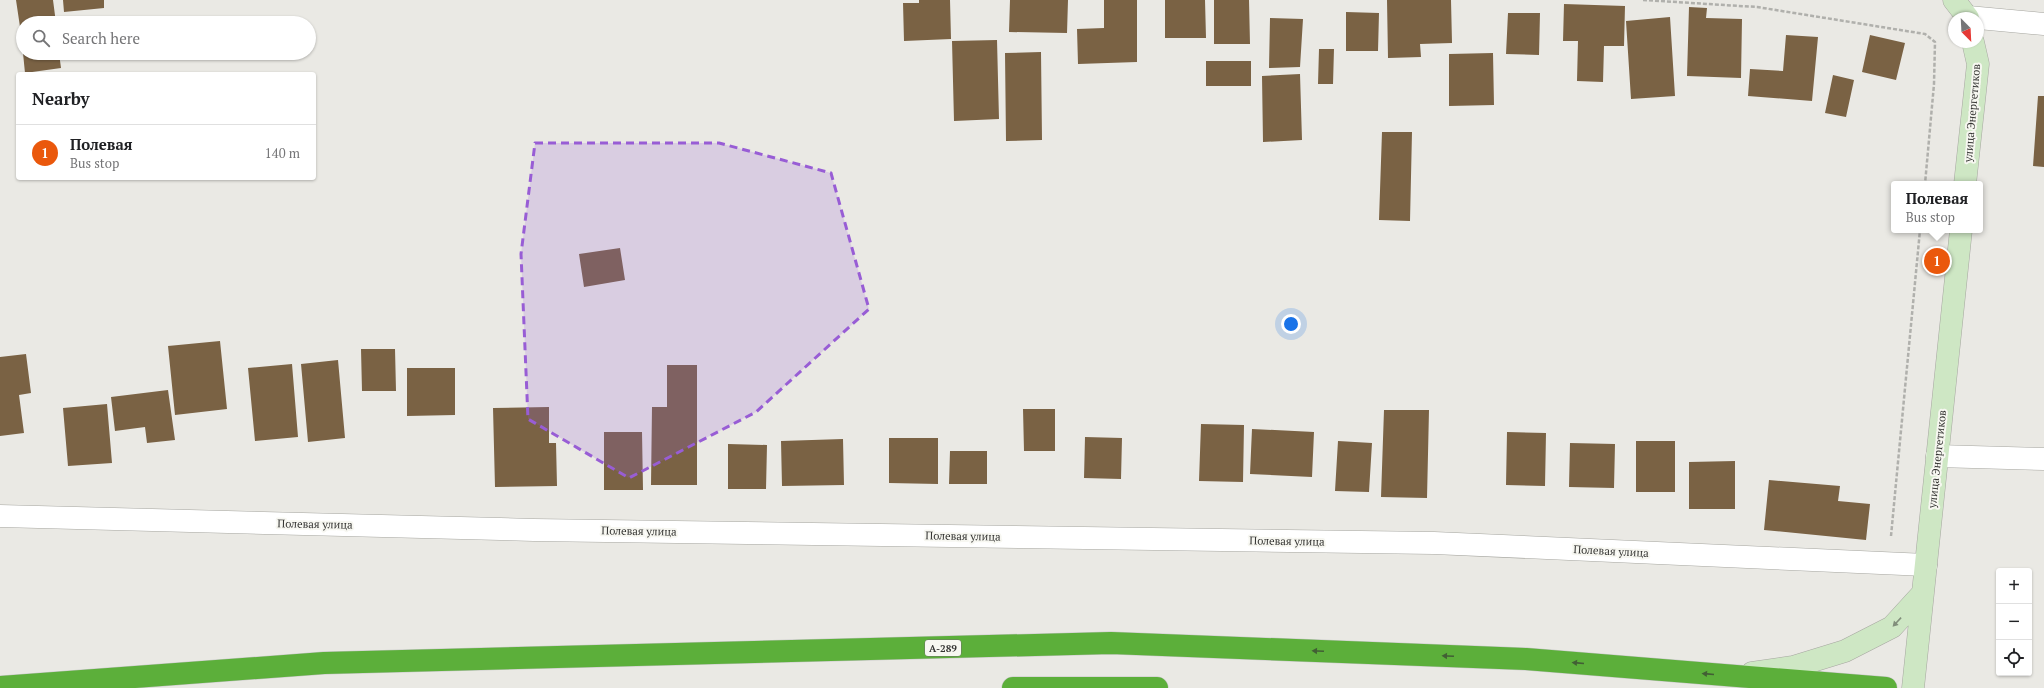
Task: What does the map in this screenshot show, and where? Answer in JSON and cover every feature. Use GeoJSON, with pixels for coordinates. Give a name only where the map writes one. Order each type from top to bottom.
{"type":"FeatureCollection","features":[{"type":"Feature","properties":{"kind":"highway","name":"А-289"},"geometry":{"type":"LineString","coordinates":[[0,686],[324,663],[1111,643],[1526,659],[1886,688]]}},
{"type":"Feature","properties":{"kind":"highway"},"geometry":{"type":"LineString","coordinates":[[1013,688],[1157,688]]}},
{"type":"Feature","properties":{"kind":"main road"},"geometry":{"type":"LineString","coordinates":[[1954,0],[1964,12]]}},
{"type":"Feature","properties":{"kind":"main road","name":"улица Энергетиков"},"geometry":{"type":"LineString","coordinates":[[1965,181],[1978,64],[1974,48]]}},
{"type":"Feature","properties":{"kind":"main road","name":"улица Энергетиков"},"geometry":{"type":"LineString","coordinates":[[1913,688],[1961,233]]}},
{"type":"Feature","properties":{"kind":"main road"},"geometry":{"type":"LineString","coordinates":[[1732,676],[1793,667],[1846,651],[1892,627],[1923,593]]}},
{"type":"Feature","properties":{"kind":"street"},"geometry":{"type":"LineString","coordinates":[[1984,18],[2044,24]]}},
{"type":"Feature","properties":{"kind":"street"},"geometry":{"type":"LineString","coordinates":[[1938,456],[2044,459]]}},
{"type":"Feature","properties":{"kind":"street","name":"Полевая улица"},"geometry":{"type":"LineString","coordinates":[[0,516],[542,530],[1426,543],[1926,565]]}},
{"type":"Feature","properties":{"kind":"path"},"geometry":{"type":"LineString","coordinates":[[1643,0],[1757,7],[1925,34],[1934,42],[1934,70],[1925,181]]}},
{"type":"Feature","properties":{"kind":"path"},"geometry":{"type":"LineString","coordinates":[[1888,563],[1920,233]]}},
{"type":"Feature","properties":{"kind":"highlighted area"},"geometry":{"type":"Polygon","coordinates":[[[535,143],[719,143],[831,173],[869,309],[756,412],[629,478],[528,419],[521,254],[535,143]]]}},
{"type":"Feature","properties":{"kind":"building"},"geometry":{"type":"Polygon","coordinates":[[[16,0],[53,0],[55,16],[18,16],[16,0]]]}},
{"type":"Feature","properties":{"kind":"building"},"geometry":{"type":"Polygon","coordinates":[[[63,0],[104,0],[104,8],[64,12],[63,0]]]}},
{"type":"Feature","properties":{"kind":"building"},"geometry":{"type":"Polygon","coordinates":[[[919,0],[950,0],[951,39],[904,41],[903,3],[919,3],[919,0]]]}},
{"type":"Feature","properties":{"kind":"building"},"geometry":{"type":"Polygon","coordinates":[[[1010,0],[1068,0],[1067,33],[1009,32],[1010,0]]]}},
{"type":"Feature","properties":{"kind":"building"},"geometry":{"type":"Polygon","coordinates":[[[1104,0],[1137,0],[1137,62],[1078,64],[1077,29],[1104,28],[1104,0]]]}},
{"type":"Feature","properties":{"kind":"building"},"geometry":{"type":"Polygon","coordinates":[[[1165,0],[1205,0],[1206,38],[1165,38],[1165,0]]]}},
{"type":"Feature","properties":{"kind":"building"},"geometry":{"type":"Polygon","coordinates":[[[1214,0],[1249,0],[1250,44],[1214,44],[1214,0]]]}},
{"type":"Feature","properties":{"kind":"building"},"geometry":{"type":"Polygon","coordinates":[[[1387,0],[1451,0],[1452,43],[1420,44],[1421,57],[1388,58],[1387,0]]]}},
{"type":"Feature","properties":{"kind":"building"},"geometry":{"type":"Polygon","coordinates":[[[1564,4],[1625,6],[1624,46],[1604,46],[1603,82],[1577,81],[1578,41],[1563,41],[1564,4]]]}},
{"type":"Feature","properties":{"kind":"building"},"geometry":{"type":"Polygon","coordinates":[[[1689,7],[1707,8],[1706,18],[1742,19],[1741,78],[1687,76],[1689,7]]]}},
{"type":"Feature","properties":{"kind":"building"},"geometry":{"type":"Polygon","coordinates":[[[1346,12],[1379,13],[1378,51],[1346,51],[1346,12]]]}},
{"type":"Feature","properties":{"kind":"building"},"geometry":{"type":"Polygon","coordinates":[[[1508,13],[1540,13],[1539,55],[1506,54],[1508,13]]]}},
{"type":"Feature","properties":{"kind":"building"},"geometry":{"type":"Polygon","coordinates":[[[1670,17],[1675,96],[1631,99],[1626,21],[1670,17]]]}},
{"type":"Feature","properties":{"kind":"building"},"geometry":{"type":"Polygon","coordinates":[[[1270,18],[1303,19],[1300,67],[1269,68],[1270,18]]]}},
{"type":"Feature","properties":{"kind":"building"},"geometry":{"type":"Polygon","coordinates":[[[1786,35],[1818,37],[1812,101],[1748,96],[1750,69],[1783,71],[1786,35]]]}},
{"type":"Feature","properties":{"kind":"building"},"geometry":{"type":"Polygon","coordinates":[[[1870,35],[1905,43],[1896,80],[1862,72],[1870,35]]]}},
{"type":"Feature","properties":{"kind":"building"},"geometry":{"type":"Polygon","coordinates":[[[997,40],[999,119],[954,121],[952,41],[997,40]]]}},
{"type":"Feature","properties":{"kind":"building"},"geometry":{"type":"Polygon","coordinates":[[[1319,49],[1334,49],[1333,84],[1318,84],[1319,49]]]}},
{"type":"Feature","properties":{"kind":"building"},"geometry":{"type":"Polygon","coordinates":[[[1041,52],[1042,140],[1006,141],[1005,53],[1041,52]]]}},
{"type":"Feature","properties":{"kind":"building"},"geometry":{"type":"Polygon","coordinates":[[[1493,53],[1494,105],[1449,106],[1449,54],[1493,53]]]}},
{"type":"Feature","properties":{"kind":"building"},"geometry":{"type":"Polygon","coordinates":[[[24,60],[60,60],[61,68],[25,72],[24,60]]]}},
{"type":"Feature","properties":{"kind":"building"},"geometry":{"type":"Polygon","coordinates":[[[1206,61],[1251,61],[1251,86],[1206,86],[1206,61]]]}},
{"type":"Feature","properties":{"kind":"building"},"geometry":{"type":"Polygon","coordinates":[[[1300,74],[1302,140],[1263,142],[1262,76],[1300,74]]]}},
{"type":"Feature","properties":{"kind":"building"},"geometry":{"type":"Polygon","coordinates":[[[1833,75],[1854,80],[1846,117],[1825,113],[1833,75]]]}},
{"type":"Feature","properties":{"kind":"building"},"geometry":{"type":"Polygon","coordinates":[[[2038,96],[2044,96],[2044,167],[2033,166],[2038,96]]]}},
{"type":"Feature","properties":{"kind":"building"},"geometry":{"type":"Polygon","coordinates":[[[1382,132],[1412,132],[1410,221],[1379,220],[1382,132]]]}},
{"type":"Feature","properties":{"kind":"building"},"geometry":{"type":"Polygon","coordinates":[[[620,248],[625,280],[584,287],[579,254],[620,248]]]}},
{"type":"Feature","properties":{"kind":"building"},"geometry":{"type":"Polygon","coordinates":[[[220,341],[227,409],[175,415],[168,346],[220,341]]]}},
{"type":"Feature","properties":{"kind":"building"},"geometry":{"type":"Polygon","coordinates":[[[361,349],[395,349],[396,391],[362,391],[361,349]]]}},
{"type":"Feature","properties":{"kind":"building"},"geometry":{"type":"Polygon","coordinates":[[[26,354],[31,393],[19,395],[24,433],[0,436],[0,357],[26,354]]]}},
{"type":"Feature","properties":{"kind":"building"},"geometry":{"type":"Polygon","coordinates":[[[338,360],[345,438],[308,442],[301,364],[338,360]]]}},
{"type":"Feature","properties":{"kind":"building"},"geometry":{"type":"Polygon","coordinates":[[[292,364],[298,437],[255,441],[248,368],[292,364]]]}},
{"type":"Feature","properties":{"kind":"building"},"geometry":{"type":"Polygon","coordinates":[[[667,365],[697,365],[697,485],[651,485],[652,407],[667,407],[667,365]]]}},
{"type":"Feature","properties":{"kind":"building"},"geometry":{"type":"Polygon","coordinates":[[[407,368],[455,368],[455,415],[407,416],[407,368]]]}},
{"type":"Feature","properties":{"kind":"building"},"geometry":{"type":"Polygon","coordinates":[[[168,390],[175,440],[147,443],[145,427],[115,431],[111,397],[168,390]]]}},
{"type":"Feature","properties":{"kind":"building"},"geometry":{"type":"Polygon","coordinates":[[[107,404],[112,463],[68,466],[63,408],[107,404]]]}},
{"type":"Feature","properties":{"kind":"building"},"geometry":{"type":"Polygon","coordinates":[[[549,407],[549,443],[556,443],[557,486],[495,487],[493,408],[549,407]]]}},
{"type":"Feature","properties":{"kind":"building"},"geometry":{"type":"Polygon","coordinates":[[[1023,409],[1055,409],[1055,451],[1024,451],[1023,409]]]}},
{"type":"Feature","properties":{"kind":"building"},"geometry":{"type":"Polygon","coordinates":[[[1384,410],[1429,410],[1427,498],[1381,497],[1384,410]]]}},
{"type":"Feature","properties":{"kind":"building"},"geometry":{"type":"Polygon","coordinates":[[[1201,424],[1244,425],[1243,482],[1199,481],[1201,424]]]}},
{"type":"Feature","properties":{"kind":"building"},"geometry":{"type":"Polygon","coordinates":[[[1252,429],[1314,432],[1312,477],[1250,474],[1252,429]]]}},
{"type":"Feature","properties":{"kind":"building"},"geometry":{"type":"Polygon","coordinates":[[[604,432],[642,432],[643,490],[604,490],[604,432]]]}},
{"type":"Feature","properties":{"kind":"building"},"geometry":{"type":"Polygon","coordinates":[[[1507,432],[1546,433],[1545,486],[1506,485],[1507,432]]]}},
{"type":"Feature","properties":{"kind":"building"},"geometry":{"type":"Polygon","coordinates":[[[1085,437],[1122,438],[1121,479],[1084,478],[1085,437]]]}},
{"type":"Feature","properties":{"kind":"building"},"geometry":{"type":"Polygon","coordinates":[[[889,438],[938,438],[938,484],[889,483],[889,438]]]}},
{"type":"Feature","properties":{"kind":"building"},"geometry":{"type":"Polygon","coordinates":[[[843,439],[844,485],[782,486],[781,441],[843,439]]]}},
{"type":"Feature","properties":{"kind":"building"},"geometry":{"type":"Polygon","coordinates":[[[1338,441],[1372,443],[1369,492],[1335,491],[1338,441]]]}},
{"type":"Feature","properties":{"kind":"building"},"geometry":{"type":"Polygon","coordinates":[[[1636,441],[1675,441],[1675,492],[1636,492],[1636,441]]]}},
{"type":"Feature","properties":{"kind":"building"},"geometry":{"type":"Polygon","coordinates":[[[1570,443],[1615,444],[1614,488],[1569,487],[1570,443]]]}},
{"type":"Feature","properties":{"kind":"building"},"geometry":{"type":"Polygon","coordinates":[[[728,444],[767,445],[766,489],[728,489],[728,444]]]}},
{"type":"Feature","properties":{"kind":"building"},"geometry":{"type":"Polygon","coordinates":[[[950,451],[987,451],[987,484],[949,484],[950,451]]]}},
{"type":"Feature","properties":{"kind":"building"},"geometry":{"type":"Polygon","coordinates":[[[1735,461],[1735,509],[1689,509],[1689,462],[1735,461]]]}},
{"type":"Feature","properties":{"kind":"building"},"geometry":{"type":"Polygon","coordinates":[[[1769,480],[1840,486],[1838,501],[1870,504],[1866,540],[1764,530],[1769,480]]]}},
{"type":"Feature","properties":{"kind":"place","name":"Полевая"},"geometry":{"type":"Point","coordinates":[1937,261]}}]}
